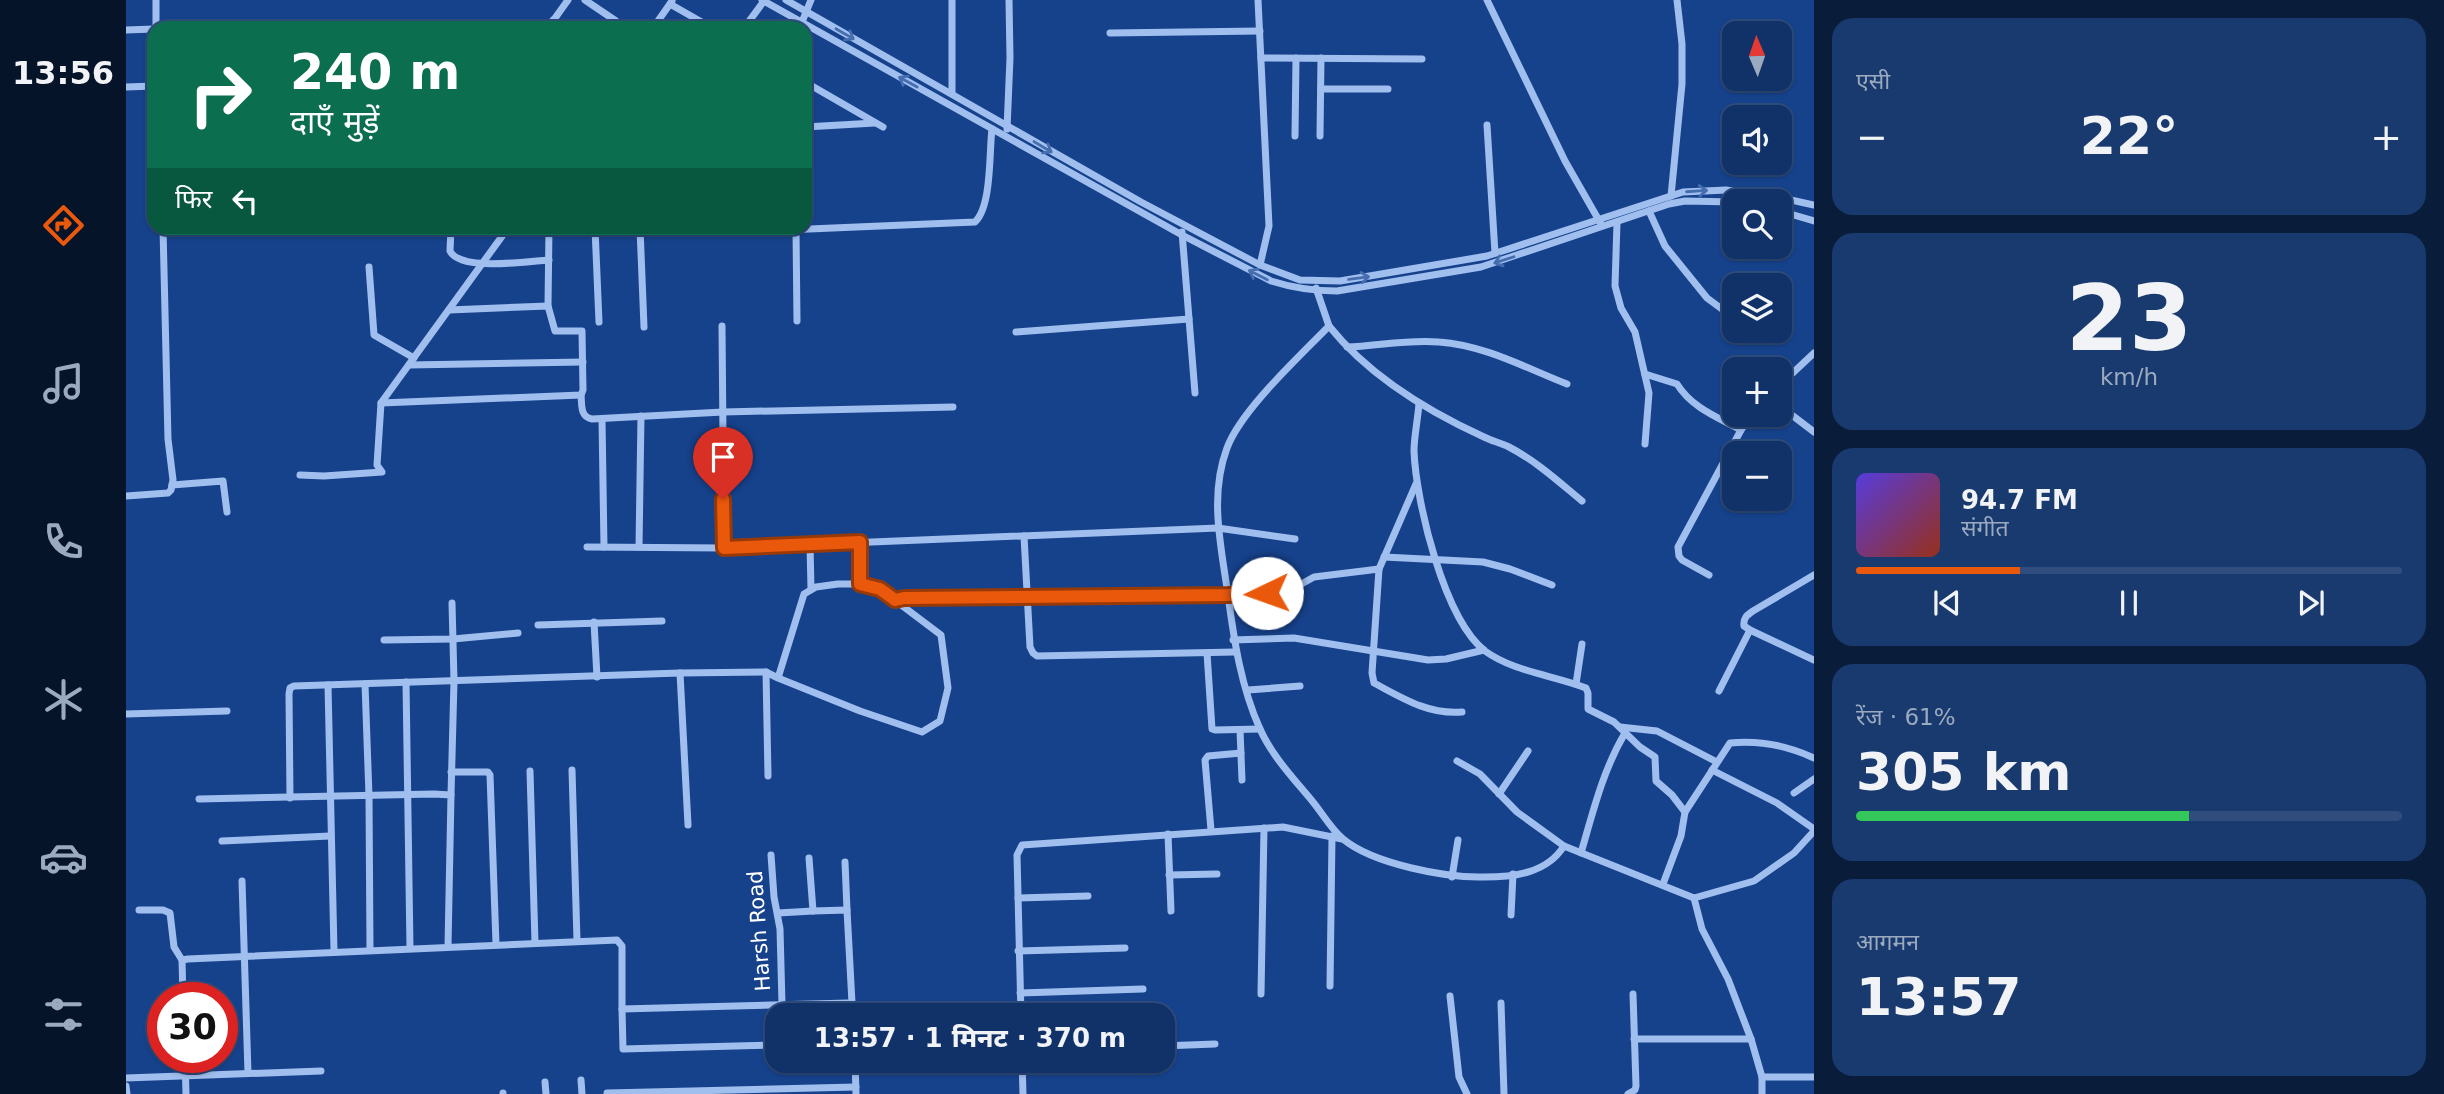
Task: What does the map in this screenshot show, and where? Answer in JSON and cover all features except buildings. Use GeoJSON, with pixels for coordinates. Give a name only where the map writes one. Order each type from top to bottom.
{"type":"FeatureCollection","features":[{"type":"Feature","properties":{"kind":"street"},"geometry":{"type":"LineString","coordinates":[[155,21],[156,0]]}},
{"type":"Feature","properties":{"kind":"street"},"geometry":{"type":"LineString","coordinates":[[554,20],[568,0]]}},
{"type":"Feature","properties":{"kind":"street"},"geometry":{"type":"LineString","coordinates":[[585,0],[616,21]]}},
{"type":"Feature","properties":{"kind":"street"},"geometry":{"type":"LineString","coordinates":[[749,21],[763,0],[800,21]]}},
{"type":"Feature","properties":{"kind":"street"},"geometry":{"type":"LineString","coordinates":[[786,0],[1008,126],[1182,235],[1271,281],[1317,291],[1360,288],[1480,267],[1601,224],[1671,195],[1698,190],[1726,190],[1811,204],[1803,217]]}},
{"type":"Feature","properties":{"kind":"street"},"geometry":{"type":"LineString","coordinates":[[802,21],[811,0]]}},
{"type":"Feature","properties":{"kind":"street"},"geometry":{"type":"LineString","coordinates":[[940,99],[948,91],[952,0]]}},
{"type":"Feature","properties":{"kind":"street"},"geometry":{"type":"LineString","coordinates":[[1007,137],[1009,0]]}},
{"type":"Feature","properties":{"kind":"street"},"geometry":{"type":"LineString","coordinates":[[1258,0],[1269,226],[1259,265]]}},
{"type":"Feature","properties":{"kind":"street"},"geometry":{"type":"LineString","coordinates":[[1487,0],[1565,161],[1601,224]]}},
{"type":"Feature","properties":{"kind":"street"},"geometry":{"type":"LineString","coordinates":[[1672,204],[1682,84],[1682,44],[1677,0]]}},
{"type":"Feature","properties":{"kind":"street"},"geometry":{"type":"LineString","coordinates":[[658,21],[671,2],[698,21]]}},
{"type":"Feature","properties":{"kind":"street"},"geometry":{"type":"LineString","coordinates":[[812,28],[1007,137],[1259,265],[1284,276],[1315,282],[1387,274],[1495,253],[1601,224],[1618,223],[1685,201],[1722,202]]}},
{"type":"Feature","properties":{"kind":"street"},"geometry":{"type":"LineString","coordinates":[[126,30],[147,29]]}},
{"type":"Feature","properties":{"kind":"street"},"geometry":{"type":"LineString","coordinates":[[1110,33],[1260,31]]}},
{"type":"Feature","properties":{"kind":"street"},"geometry":{"type":"LineString","coordinates":[[868,59],[872,49]]}},
{"type":"Feature","properties":{"kind":"street"},"geometry":{"type":"LineString","coordinates":[[1261,58],[1422,59]]}},
{"type":"Feature","properties":{"kind":"street"},"geometry":{"type":"LineString","coordinates":[[1295,136],[1296,58]]}},
{"type":"Feature","properties":{"kind":"street"},"geometry":{"type":"LineString","coordinates":[[1320,136],[1321,58]]}},
{"type":"Feature","properties":{"kind":"street"},"geometry":{"type":"LineString","coordinates":[[126,87],[147,86]]}},
{"type":"Feature","properties":{"kind":"street"},"geometry":{"type":"LineString","coordinates":[[812,86],[883,127]]}},
{"type":"Feature","properties":{"kind":"street"},"geometry":{"type":"LineString","coordinates":[[1321,89],[1388,89]]}},
{"type":"Feature","properties":{"kind":"street"},"geometry":{"type":"LineString","coordinates":[[812,127],[876,123]]}},
{"type":"Feature","properties":{"kind":"street"},"geometry":{"type":"LineString","coordinates":[[1487,125],[1495,253]]}},
{"type":"Feature","properties":{"kind":"street"},"geometry":{"type":"LineString","coordinates":[[812,229],[975,222],[981,216],[985,204],[992,129]]}},
{"type":"Feature","properties":{"kind":"street"},"geometry":{"type":"LineString","coordinates":[[1648,211],[1665,246],[1707,298],[1722,309]]}},
{"type":"Feature","properties":{"kind":"street"},"geometry":{"type":"LineString","coordinates":[[1792,214],[1814,221]]}},
{"type":"Feature","properties":{"kind":"street"},"geometry":{"type":"LineString","coordinates":[[1618,223],[1615,286],[1621,308],[1635,332],[1649,393],[1645,444]]}},
{"type":"Feature","properties":{"kind":"street"},"geometry":{"type":"LineString","coordinates":[[1182,224],[1195,393]]}},
{"type":"Feature","properties":{"kind":"street"},"geometry":{"type":"LineString","coordinates":[[126,496],[168,493],[172,485],[168,439],[163,235]]}},
{"type":"Feature","properties":{"kind":"street"},"geometry":{"type":"LineString","coordinates":[[450,235],[450,251],[458,259],[481,264],[549,260]]}},
{"type":"Feature","properties":{"kind":"street"},"geometry":{"type":"LineString","coordinates":[[300,474],[324,476],[382,472],[377,466],[380,403],[503,235]]}},
{"type":"Feature","properties":{"kind":"street"},"geometry":{"type":"LineString","coordinates":[[549,235],[548,306],[555,331],[582,331],[581,395],[582,413],[586,418],[953,407]]}},
{"type":"Feature","properties":{"kind":"street"},"geometry":{"type":"LineString","coordinates":[[595,235],[599,321]]}},
{"type":"Feature","properties":{"kind":"street"},"geometry":{"type":"LineString","coordinates":[[640,235],[644,327]]}},
{"type":"Feature","properties":{"kind":"street"},"geometry":{"type":"LineString","coordinates":[[796,235],[797,321]]}},
{"type":"Feature","properties":{"kind":"street"},"geometry":{"type":"LineString","coordinates":[[369,267],[374,335],[412,361],[583,362]]}},
{"type":"Feature","properties":{"kind":"street"},"geometry":{"type":"LineString","coordinates":[[1315,282],[1329,326],[1346,348],[1419,403],[1485,438],[1508,446],[1543,469],[1582,501]]}},
{"type":"Feature","properties":{"kind":"street"},"geometry":{"type":"LineString","coordinates":[[449,310],[548,306]]}},
{"type":"Feature","properties":{"kind":"street"},"geometry":{"type":"LineString","coordinates":[[1016,332],[1189,318]]}},
{"type":"Feature","properties":{"kind":"street"},"geometry":{"type":"LineString","coordinates":[[722,326],[724,548]]}},
{"type":"Feature","properties":{"kind":"street"},"geometry":{"type":"LineString","coordinates":[[1329,326],[1246,416],[1227,446],[1218,483],[1218,528],[1235,652],[1260,729],[1285,769],[1343,839]]}},
{"type":"Feature","properties":{"kind":"street"},"geometry":{"type":"LineString","coordinates":[[1346,348],[1435,341],[1454,343],[1486,351],[1567,384]]}},
{"type":"Feature","properties":{"kind":"street"},"geometry":{"type":"LineString","coordinates":[[1792,374],[1814,353]]}},
{"type":"Feature","properties":{"kind":"street"},"geometry":{"type":"LineString","coordinates":[[1645,374],[1677,384],[1684,396],[1703,411],[1741,430]]}},
{"type":"Feature","properties":{"kind":"street"},"geometry":{"type":"LineString","coordinates":[[380,403],[581,395]]}},
{"type":"Feature","properties":{"kind":"street"},"geometry":{"type":"LineString","coordinates":[[1419,403],[1414,448],[1417,484],[1436,561],[1467,631],[1484,650],[1501,662],[1586,688],[1588,709],[1614,722],[1655,757],[1656,781],[1672,795],[1685,812]]}},
{"type":"Feature","properties":{"kind":"street"},"geometry":{"type":"LineString","coordinates":[[639,547],[641,416]]}},
{"type":"Feature","properties":{"kind":"street"},"geometry":{"type":"LineString","coordinates":[[1792,416],[1814,432]]}},
{"type":"Feature","properties":{"kind":"street"},"geometry":{"type":"LineString","coordinates":[[602,419],[604,547]]}},
{"type":"Feature","properties":{"kind":"street"},"geometry":{"type":"LineString","coordinates":[[1709,575],[1682,560],[1678,547],[1743,427]]}},
{"type":"Feature","properties":{"kind":"street"},"geometry":{"type":"LineString","coordinates":[[172,485],[223,481],[227,512]]}},
{"type":"Feature","properties":{"kind":"street"},"geometry":{"type":"LineString","coordinates":[[1417,484],[1379,569],[1372,673],[1374,683],[1410,703],[1426,708],[1462,712]]}},
{"type":"Feature","properties":{"kind":"street"},"geometry":{"type":"LineString","coordinates":[[587,547],[724,548],[1218,528],[1295,539]]}},
{"type":"Feature","properties":{"kind":"street"},"geometry":{"type":"LineString","coordinates":[[1024,536],[1030,647],[1037,656],[1235,652]]}},
{"type":"Feature","properties":{"kind":"street"},"geometry":{"type":"LineString","coordinates":[[860,542],[860,584]]}},
{"type":"Feature","properties":{"kind":"street"},"geometry":{"type":"LineString","coordinates":[[810,545],[811,589]]}},
{"type":"Feature","properties":{"kind":"street"},"geometry":{"type":"LineString","coordinates":[[1384,557],[1495,564],[1552,585]]}},
{"type":"Feature","properties":{"kind":"street"},"geometry":{"type":"LineString","coordinates":[[895,600],[1287,592],[1314,577],[1379,569]]}},
{"type":"Feature","properties":{"kind":"street"},"geometry":{"type":"LineString","coordinates":[[1814,575],[1746,616],[1745,626],[1814,660]]}},
{"type":"Feature","properties":{"kind":"street"},"geometry":{"type":"LineString","coordinates":[[290,798],[290,688],[766,672],[778,678],[897,724],[922,732],[940,721],[948,688],[941,635],[880,589],[860,584],[816,587],[804,594],[778,678]]}},
{"type":"Feature","properties":{"kind":"street"},"geometry":{"type":"LineString","coordinates":[[448,946],[454,681],[452,603]]}},
{"type":"Feature","properties":{"kind":"street"},"geometry":{"type":"LineString","coordinates":[[538,625],[662,621]]}},
{"type":"Feature","properties":{"kind":"street"},"geometry":{"type":"LineString","coordinates":[[594,622],[597,677]]}},
{"type":"Feature","properties":{"kind":"street"},"geometry":{"type":"LineString","coordinates":[[1719,691],[1750,630]]}},
{"type":"Feature","properties":{"kind":"street"},"geometry":{"type":"LineString","coordinates":[[384,640],[453,639],[518,633]]}},
{"type":"Feature","properties":{"kind":"street"},"geometry":{"type":"LineString","coordinates":[[1233,640],[1294,638],[1436,660],[1484,650]]}},
{"type":"Feature","properties":{"kind":"street"},"geometry":{"type":"LineString","coordinates":[[1576,684],[1582,644]]}},
{"type":"Feature","properties":{"kind":"street"},"geometry":{"type":"LineString","coordinates":[[1207,653],[1211,727],[1215,730],[1260,729]]}},
{"type":"Feature","properties":{"kind":"street"},"geometry":{"type":"LineString","coordinates":[[766,672],[768,776]]}},
{"type":"Feature","properties":{"kind":"street"},"geometry":{"type":"LineString","coordinates":[[680,673],[688,825]]}},
{"type":"Feature","properties":{"kind":"street"},"geometry":{"type":"LineString","coordinates":[[406,682],[410,948]]}},
{"type":"Feature","properties":{"kind":"street"},"geometry":{"type":"LineString","coordinates":[[365,684],[370,950]]}},
{"type":"Feature","properties":{"kind":"street"},"geometry":{"type":"LineString","coordinates":[[328,685],[334,951]]}},
{"type":"Feature","properties":{"kind":"street"},"geometry":{"type":"LineString","coordinates":[[1248,690],[1300,686]]}},
{"type":"Feature","properties":{"kind":"street"},"geometry":{"type":"LineString","coordinates":[[126,714],[227,711]]}},
{"type":"Feature","properties":{"kind":"street"},"geometry":{"type":"LineString","coordinates":[[1240,730],[1242,780]]}},
{"type":"Feature","properties":{"kind":"street"},"geometry":{"type":"LineString","coordinates":[[1622,730],[1657,732],[1717,762]]}},
{"type":"Feature","properties":{"kind":"street"},"geometry":{"type":"LineString","coordinates":[[1581,853],[1602,780],[1622,730]]}},
{"type":"Feature","properties":{"kind":"street"},"geometry":{"type":"LineString","coordinates":[[1662,884],[1681,836],[1685,812],[1726,747],[1735,743],[1779,745],[1814,758]]}},
{"type":"Feature","properties":{"kind":"street"},"geometry":{"type":"LineString","coordinates":[[1499,794],[1528,751]]}},
{"type":"Feature","properties":{"kind":"street"},"geometry":{"type":"LineString","coordinates":[[1211,831],[1205,760],[1208,756],[1241,753]]}},
{"type":"Feature","properties":{"kind":"street"},"geometry":{"type":"LineString","coordinates":[[1457,761],[1480,774],[1517,812],[1564,846],[1695,898],[1754,881],[1794,853],[1814,830],[1777,803],[1712,771]]}},
{"type":"Feature","properties":{"kind":"street"},"geometry":{"type":"LineString","coordinates":[[572,770],[577,941]]}},
{"type":"Feature","properties":{"kind":"street"},"geometry":{"type":"LineString","coordinates":[[530,771],[535,943]]}},
{"type":"Feature","properties":{"kind":"street"},"geometry":{"type":"LineString","coordinates":[[451,772],[488,772],[490,775],[496,944]]}},
{"type":"Feature","properties":{"kind":"street"},"geometry":{"type":"LineString","coordinates":[[1794,793],[1814,779]]}},
{"type":"Feature","properties":{"kind":"street"},"geometry":{"type":"LineString","coordinates":[[199,799],[451,795]]}},
{"type":"Feature","properties":{"kind":"street"},"geometry":{"type":"LineString","coordinates":[[1261,994],[1264,828]]}},
{"type":"Feature","properties":{"kind":"street"},"geometry":{"type":"LineString","coordinates":[[1020,1003],[1017,855],[1022,845],[1211,831],[1296,828],[1343,839],[1397,864],[1452,877],[1490,877],[1545,867],[1556,858],[1564,846]]}},
{"type":"Feature","properties":{"kind":"street"},"geometry":{"type":"LineString","coordinates":[[1168,834],[1171,911]]}},
{"type":"Feature","properties":{"kind":"street"},"geometry":{"type":"LineString","coordinates":[[222,841],[330,836]]}},
{"type":"Feature","properties":{"kind":"street"},"geometry":{"type":"LineString","coordinates":[[1330,986],[1332,836]]}},
{"type":"Feature","properties":{"kind":"street"},"geometry":{"type":"LineString","coordinates":[[1452,877],[1458,840]]}},
{"type":"Feature","properties":{"kind":"street","name":"Harsh Road"},"geometry":{"type":"LineString","coordinates":[[771,855],[778,913],[782,1003]]}},
{"type":"Feature","properties":{"kind":"street"},"geometry":{"type":"LineString","coordinates":[[809,858],[813,911]]}},
{"type":"Feature","properties":{"kind":"street"},"geometry":{"type":"LineString","coordinates":[[845,862],[852,1003]]}},
{"type":"Feature","properties":{"kind":"street"},"geometry":{"type":"LineString","coordinates":[[1169,875],[1217,874]]}},
{"type":"Feature","properties":{"kind":"street"},"geometry":{"type":"LineString","coordinates":[[1511,915],[1513,874]]}},
{"type":"Feature","properties":{"kind":"street"},"geometry":{"type":"LineString","coordinates":[[242,881],[248,1073]]}},
{"type":"Feature","properties":{"kind":"street"},"geometry":{"type":"LineString","coordinates":[[1018,898],[1088,896]]}},
{"type":"Feature","properties":{"kind":"street"},"geometry":{"type":"LineString","coordinates":[[1695,898],[1702,929],[1728,979],[1751,1039],[1762,1077],[1762,1094]]}},
{"type":"Feature","properties":{"kind":"street"},"geometry":{"type":"LineString","coordinates":[[139,910],[163,909],[170,913],[174,947],[182,960],[183,982]]}},
{"type":"Feature","properties":{"kind":"street"},"geometry":{"type":"LineString","coordinates":[[778,913],[847,910]]}},
{"type":"Feature","properties":{"kind":"street"},"geometry":{"type":"LineString","coordinates":[[182,960],[617,940],[621,943],[622,1049],[765,1045]]}},
{"type":"Feature","properties":{"kind":"street"},"geometry":{"type":"LineString","coordinates":[[1018,951],[1125,948]]}},
{"type":"Feature","properties":{"kind":"street"},"geometry":{"type":"LineString","coordinates":[[1020,993],[1143,989]]}},
{"type":"Feature","properties":{"kind":"street"},"geometry":{"type":"LineString","coordinates":[[1628,1094],[1635,1090],[1636,1086],[1633,994]]}},
{"type":"Feature","properties":{"kind":"street"},"geometry":{"type":"LineString","coordinates":[[1450,996],[1459,1077],[1467,1094]]}},
{"type":"Feature","properties":{"kind":"street"},"geometry":{"type":"LineString","coordinates":[[1501,1003],[1504,1094]]}},
{"type":"Feature","properties":{"kind":"street"},"geometry":{"type":"LineString","coordinates":[[622,1009],[765,1005]]}},
{"type":"Feature","properties":{"kind":"street"},"geometry":{"type":"LineString","coordinates":[[1634,1039],[1751,1039]]}},
{"type":"Feature","properties":{"kind":"street"},"geometry":{"type":"LineString","coordinates":[[1175,1046],[1215,1044]]}},
{"type":"Feature","properties":{"kind":"street"},"geometry":{"type":"LineString","coordinates":[[126,1078],[321,1071]]}},
{"type":"Feature","properties":{"kind":"street"},"geometry":{"type":"LineString","coordinates":[[1022,1073],[1023,1094]]}},
{"type":"Feature","properties":{"kind":"street"},"geometry":{"type":"LineString","coordinates":[[185,1075],[186,1094]]}},
{"type":"Feature","properties":{"kind":"street"},"geometry":{"type":"LineString","coordinates":[[1762,1077],[1814,1077]]}},
{"type":"Feature","properties":{"kind":"street"},"geometry":{"type":"LineString","coordinates":[[581,1080],[582,1094]]}},
{"type":"Feature","properties":{"kind":"street"},"geometry":{"type":"LineString","coordinates":[[545,1082],[546,1094]]}},
{"type":"Feature","properties":{"kind":"street"},"geometry":{"type":"LineString","coordinates":[[126,1086],[127,1094]]}},
{"type":"Feature","properties":{"kind":"street"},"geometry":{"type":"LineString","coordinates":[[607,1093],[856,1090]]}},
{"type":"Feature","properties":{"kind":"route"},"geometry":{"type":"LineString","coordinates":[[723,499],[724,548],[860,542],[860,584],[880,589],[895,600],[1267,593]]}}]}
